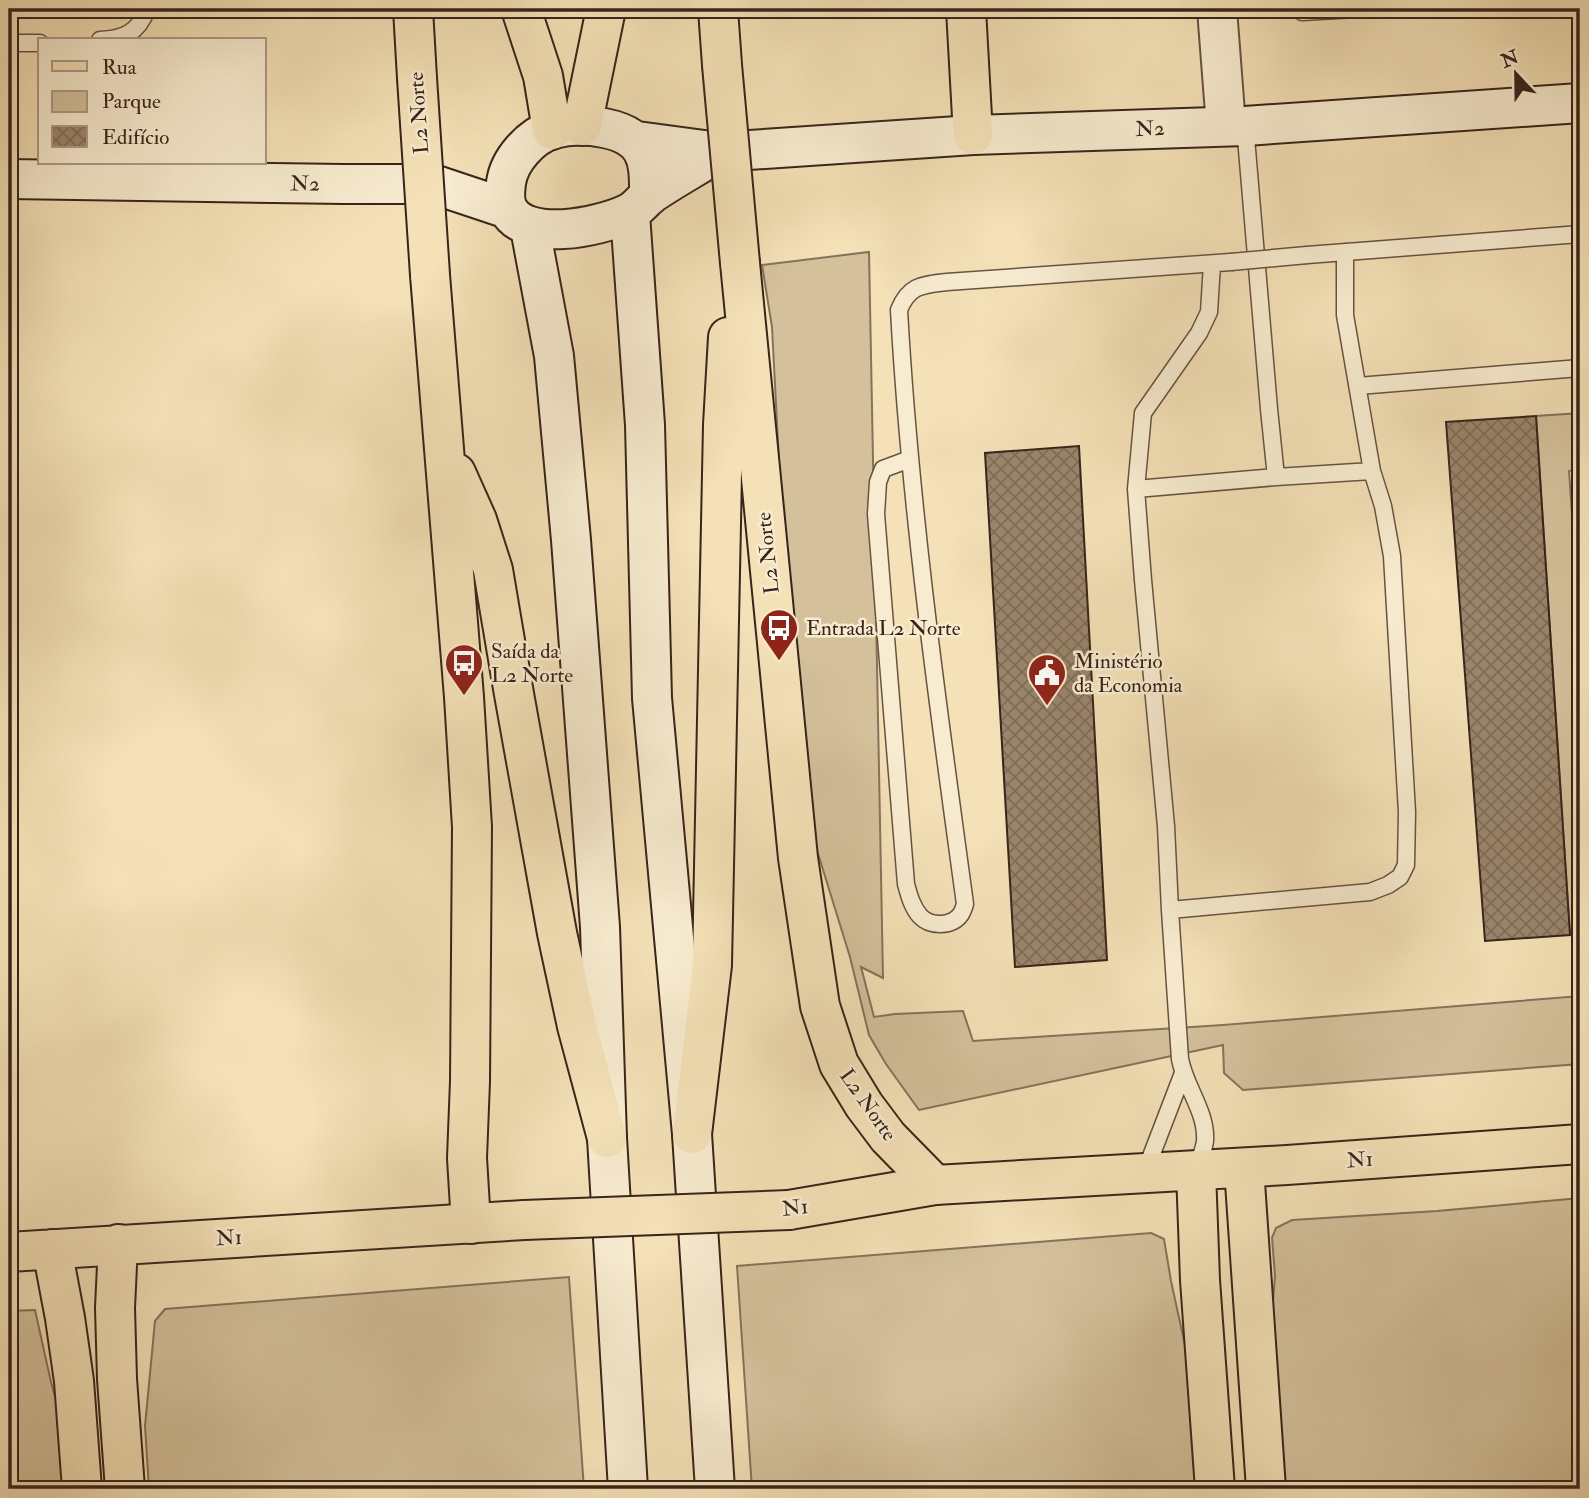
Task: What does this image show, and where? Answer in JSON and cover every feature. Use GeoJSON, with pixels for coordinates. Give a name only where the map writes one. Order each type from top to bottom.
{"type":"FeatureCollection","features":[{"type":"Feature","properties":{"kind":"main road","name":"L2 Norte"},"geometry":{"type":"LineString","coordinates":[[413,9],[430,275],[472,827],[467,1158],[471,1224]]}},
{"type":"Feature","properties":{"kind":"main road"},"geometry":{"type":"LineString","coordinates":[[522,9],[543,75],[567,128]]}},
{"type":"Feature","properties":{"kind":"main road"},"geometry":{"type":"LineString","coordinates":[[567,128],[606,9]]}},
{"type":"Feature","properties":{"kind":"main road","name":"L2 Norte"},"geometry":{"type":"LineString","coordinates":[[718,9],[741,278],[798,858],[820,1006],[839,1064],[864,1105],[888,1137],[935,1185]]}},
{"type":"Feature","properties":{"kind":"main road"},"geometry":{"type":"LineString","coordinates":[[966,9],[973,135]]}},
{"type":"Feature","properties":{"kind":"main road"},"geometry":{"type":"LineString","coordinates":[[1217,9],[1235,126]]}},
{"type":"Feature","properties":{"kind":"main road","name":"N2"},"geometry":{"type":"LineString","coordinates":[[637,141],[719,152],[973,135],[1235,126],[1580,103]]}},
{"type":"Feature","properties":{"kind":"main road"},"geometry":{"type":"LineString","coordinates":[[628,1489],[607,1138],[600,927],[571,540],[554,356],[519,218],[505,193],[507,176],[517,155],[531,142],[567,128],[612,129],[637,141],[645,155],[648,168],[639,205],[652,698],[692,1135],[715,1489]]}},
{"type":"Feature","properties":{"kind":"main road","name":"N2"},"geometry":{"type":"LineString","coordinates":[[639,205],[719,152]]}},
{"type":"Feature","properties":{"kind":"main road","name":"N2"},"geometry":{"type":"LineString","coordinates":[[9,179],[433,184],[517,155]]}},
{"type":"Feature","properties":{"kind":"main road","name":"N2"},"geometry":{"type":"LineString","coordinates":[[433,184],[519,218]]}},
{"type":"Feature","properties":{"kind":"main road"},"geometry":{"type":"LineString","coordinates":[[519,218],[565,229],[600,224],[639,205]]}},
{"type":"Feature","properties":{"kind":"main road"},"geometry":{"type":"LineString","coordinates":[[692,1135],[712,965],[726,350],[741,278]]}},
{"type":"Feature","properties":{"kind":"main road"},"geometry":{"type":"LineString","coordinates":[[444,446],[477,520],[494,570],[557,933],[577,1026],[607,1138]]}},
{"type":"Feature","properties":{"kind":"main road","name":"N1"},"geometry":{"type":"LineString","coordinates":[[9,1252],[524,1220],[789,1210],[935,1185],[1244,1168],[1580,1144]]}},
{"type":"Feature","properties":{"kind":"main road"},"geometry":{"type":"LineString","coordinates":[[1244,1168],[1266,1489]]}},
{"type":"Feature","properties":{"kind":"main road"},"geometry":{"type":"LineString","coordinates":[[1196,1171],[1200,1280],[1215,1489]]}},
{"type":"Feature","properties":{"kind":"main road"},"geometry":{"type":"LineString","coordinates":[[118,1244],[116,1367],[125,1489]]}},
{"type":"Feature","properties":{"kind":"main road"},"geometry":{"type":"LineString","coordinates":[[52,1249],[74,1381],[82,1489]]}},
{"type":"Feature","properties":{"kind":"lane"},"geometry":{"type":"LineString","coordinates":[[115,38],[132,33],[147,9]]}},
{"type":"Feature","properties":{"kind":"lane"},"geometry":{"type":"LineString","coordinates":[[1302,9],[1302,12],[1356,9]]}},
{"type":"Feature","properties":{"kind":"lane"},"geometry":{"type":"LineString","coordinates":[[9,43],[38,43]]}},
{"type":"Feature","properties":{"kind":"lane"},"geometry":{"type":"LineString","coordinates":[[1235,126],[1276,477]]}},
{"type":"Feature","properties":{"kind":"lane"},"geometry":{"type":"LineString","coordinates":[[910,459],[883,469],[877,482],[876,514],[906,884],[912,904],[921,918],[936,925],[949,923],[960,917],[965,904],[932,662],[910,459],[899,310],[911,291],[922,286],[947,282],[1580,234]]}},
{"type":"Feature","properties":{"kind":"lane"},"geometry":{"type":"LineString","coordinates":[[1170,910],[1370,892],[1388,886],[1400,877],[1406,865],[1407,812],[1392,556],[1372,471],[1346,315],[1345,252]]}},
{"type":"Feature","properties":{"kind":"lane"},"geometry":{"type":"LineString","coordinates":[[1196,1171],[1205,1142],[1204,1125],[1183,1073],[1166,826],[1136,489],[1143,413],[1199,333],[1209,312],[1212,264]]}},
{"type":"Feature","properties":{"kind":"lane"},"geometry":{"type":"LineString","coordinates":[[1358,386],[1580,368]]}},
{"type":"Feature","properties":{"kind":"lane"},"geometry":{"type":"LineString","coordinates":[[1136,489],[1372,471]]}},
{"type":"Feature","properties":{"kind":"lane"},"geometry":{"type":"LineString","coordinates":[[1144,1174],[1183,1073]]}},
{"type":"Feature","properties":{"kind":"green space"},"geometry":{"type":"Polygon","coordinates":[[[869,252],[883,978],[861,967],[874,1017],[963,1011],[973,1041],[1223,1025],[1580,996],[1580,1064],[1243,1090],[1224,1073],[1223,1045],[919,1110],[869,1035],[850,957],[816,847],[779,462],[772,327],[762,265],[869,252]]]}},
{"type":"Feature","properties":{"kind":"green space"},"geometry":{"type":"Polygon","coordinates":[[[1580,413],[1580,469],[1569,471],[1580,629],[1580,935],[1570,935],[1536,416],[1580,413]]]}},
{"type":"Feature","properties":{"kind":"green space"},"geometry":{"type":"Polygon","coordinates":[[[1580,1198],[1580,1489],[1281,1489],[1269,1352],[1275,1276],[1272,1238],[1276,1228],[1292,1220],[1580,1198]]]}},
{"type":"Feature","properties":{"kind":"green space"},"geometry":{"type":"Polygon","coordinates":[[[1151,1233],[1164,1239],[1188,1359],[1196,1489],[752,1489],[737,1266],[1151,1233]]]}},
{"type":"Feature","properties":{"kind":"green space"},"geometry":{"type":"Polygon","coordinates":[[[569,1277],[584,1489],[149,1489],[145,1426],[155,1321],[165,1309],[569,1277]]]}},
{"type":"Feature","properties":{"kind":"green space"},"geometry":{"type":"Polygon","coordinates":[[[35,1310],[57,1404],[64,1489],[9,1489],[9,1311],[35,1310]]]}},
{"type":"Feature","properties":{"kind":"building"},"geometry":{"type":"Polygon","coordinates":[[[1536,416],[1570,935],[1485,941],[1446,422],[1536,416]]]}},
{"type":"Feature","properties":{"kind":"building","name":"Ministério da Economia"},"geometry":{"type":"Polygon","coordinates":[[[1079,446],[1107,960],[1015,967],[985,453],[1079,446]]]}},
{"type":"Feature","properties":{"kind":"place","name":"Entrada L2 Norte"},"geometry":{"type":"Point","coordinates":[779,662]}},
{"type":"Feature","properties":{"kind":"place","name":"Saída da L2 Norte"},"geometry":{"type":"Point","coordinates":[464,697]}},
{"type":"Feature","properties":{"kind":"place","name":"Ministério da Economia"},"geometry":{"type":"Point","coordinates":[1047,707]}}]}
